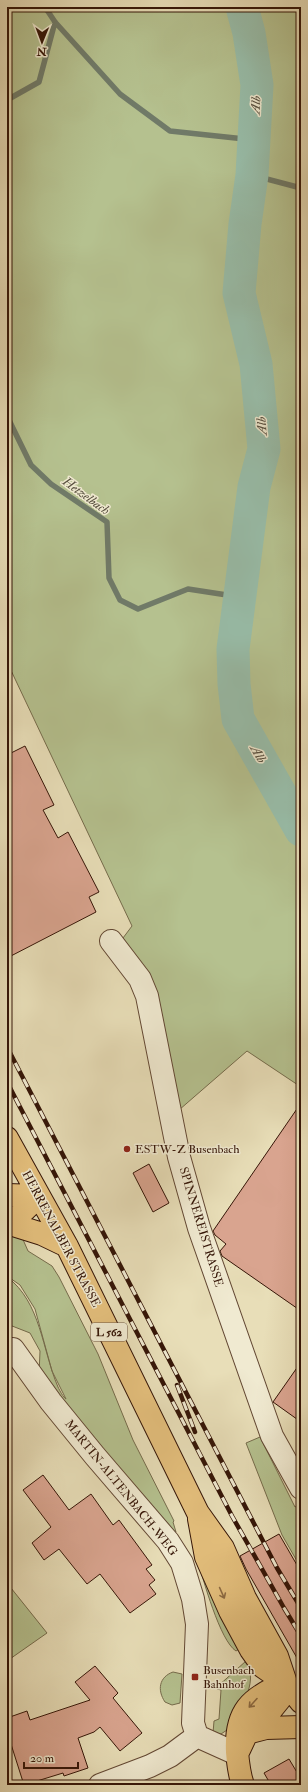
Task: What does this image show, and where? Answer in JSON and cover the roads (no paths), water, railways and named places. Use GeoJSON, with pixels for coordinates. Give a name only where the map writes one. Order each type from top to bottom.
{"type":"FeatureCollection","features":[{"type":"Feature","properties":{"kind":"main road","name":"HERRENALBER STRASSE"},"geometry":{"type":"LineString","coordinates":[[7,1138],[67,1246],[198,1513],[206,1557],[230,1611],[251,1650],[262,1666],[286,1683]]}},
{"type":"Feature","properties":{"kind":"main road"},"geometry":{"type":"LineString","coordinates":[[7,1195],[39,1196]]}},
{"type":"Feature","properties":{"kind":"main road"},"geometry":{"type":"LineString","coordinates":[[39,1196],[9,1223],[42,1234],[67,1246]]}},
{"type":"Feature","properties":{"kind":"main road"},"geometry":{"type":"LineString","coordinates":[[237,1754],[247,1734],[267,1715],[280,1699],[286,1683]]}},
{"type":"Feature","properties":{"kind":"main road"},"geometry":{"type":"LineString","coordinates":[[243,1785],[240,1777],[237,1754],[236,1734],[239,1721],[253,1701],[267,1690],[286,1683]]}},
{"type":"Feature","properties":{"kind":"main road","name":"L 562"},"geometry":{"type":"LineString","coordinates":[[286,1683],[301,1702]]}},
{"type":"Feature","properties":{"kind":"main road"},"geometry":{"type":"LineString","coordinates":[[247,1734],[266,1728],[301,1727]]}},
{"type":"Feature","properties":{"kind":"street","name":"SPINNEREISTRASSE"},"geometry":{"type":"LineString","coordinates":[[111,940],[140,980],[147,996],[179,1157],[199,1228],[272,1436],[301,1488]]}},
{"type":"Feature","properties":{"kind":"street","name":"MARTIN-ALTENBACH-WEG"},"geometry":{"type":"LineString","coordinates":[[13,1349],[50,1402],[168,1541],[182,1562],[196,1612],[197,1637],[192,1723],[197,1736]]}},
{"type":"Feature","properties":{"kind":"street"},"geometry":{"type":"LineString","coordinates":[[100,1785],[150,1766],[170,1756],[197,1736],[237,1754]]}},
{"type":"Feature","properties":{"kind":"waterway"},"geometry":{"type":"LineString","coordinates":[[45,7],[55,22],[120,94],[170,131],[254,140]]}},
{"type":"Feature","properties":{"kind":"waterway","name":"Alb"},"geometry":{"type":"LineString","coordinates":[[242,7],[249,33],[257,85],[252,175],[245,224],[239,293],[256,364],[264,449],[254,487],[233,649],[234,684],[238,719],[301,830]]}},
{"type":"Feature","properties":{"kind":"waterway"},"geometry":{"type":"LineString","coordinates":[[7,100],[39,82],[55,22]]}},
{"type":"Feature","properties":{"kind":"waterway"},"geometry":{"type":"LineString","coordinates":[[252,175],[301,188]]}},
{"type":"Feature","properties":{"kind":"waterway","name":"Hetzelbach"},"geometry":{"type":"LineString","coordinates":[[7,416],[31,465],[51,484],[107,522],[109,578],[120,600],[138,609],[188,589],[240,597]]}},
{"type":"Feature","properties":{"kind":"railway"},"geometry":{"type":"LineString","coordinates":[[7,1047],[277,1568],[301,1608]]}},
{"type":"Feature","properties":{"kind":"railway"},"geometry":{"type":"LineString","coordinates":[[7,1082],[232,1516],[301,1636]]}},
{"type":"Feature","properties":{"kind":"railway"},"geometry":{"type":"LineString","coordinates":[[177,1385],[195,1432]]}},
{"type":"Feature","properties":{"kind":"place","name":"ESTW-Z Busenbach"},"geometry":{"type":"Point","coordinates":[127,1149]}},
{"type":"Feature","properties":{"kind":"place","name":"Busenbach Bahnhof"},"geometry":{"type":"Point","coordinates":[195,1677]}}]}
